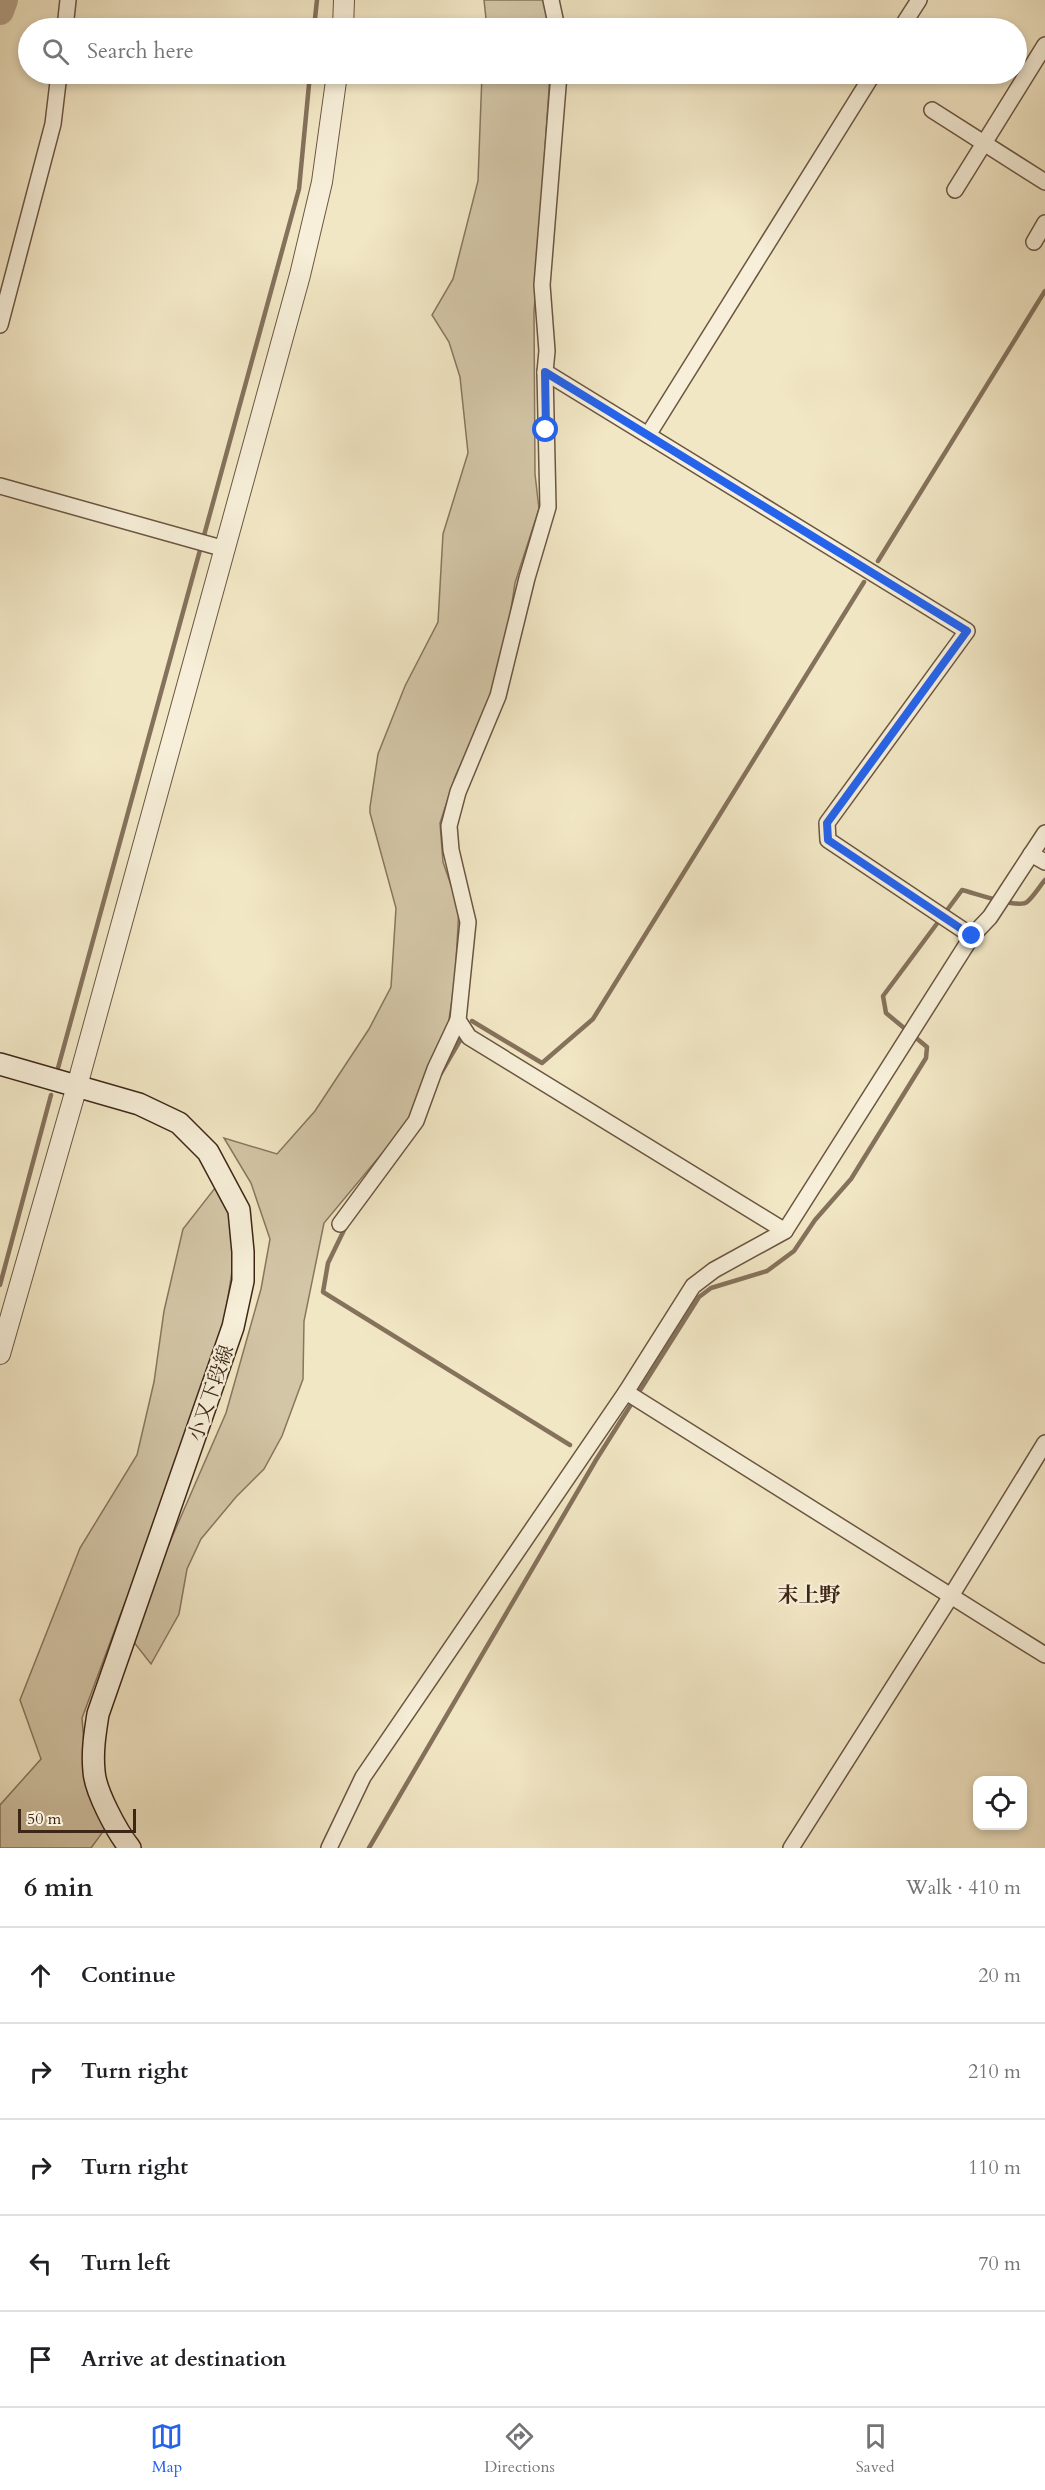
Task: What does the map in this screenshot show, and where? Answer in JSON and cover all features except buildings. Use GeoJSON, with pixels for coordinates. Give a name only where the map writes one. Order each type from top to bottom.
{"type":"FeatureCollection","features":[{"type":"Feature","properties":{"kind":"main road","name":"小又下段線"},"geometry":{"type":"LineString","coordinates":[[0,1064],[139,1104],[178,1123],[208,1152],[239,1210],[243,1281],[233,1327],[98,1714],[94,1746],[94,1774],[109,1814],[130,1848]]}},
{"type":"Feature","properties":{"kind":"street"},"geometry":{"type":"LineString","coordinates":[[66,18],[68,0]]}},
{"type":"Feature","properties":{"kind":"street"},"geometry":{"type":"LineString","coordinates":[[343,18],[344,0]]}},
{"type":"Feature","properties":{"kind":"street"},"geometry":{"type":"LineString","coordinates":[[551,0],[555,18]]}},
{"type":"Feature","properties":{"kind":"street"},"geometry":{"type":"LineString","coordinates":[[907,18],[919,0]]}},
{"type":"Feature","properties":{"kind":"street"},"geometry":{"type":"LineString","coordinates":[[1027,74],[1045,45]]}},
{"type":"Feature","properties":{"kind":"street"},"geometry":{"type":"LineString","coordinates":[[0,325],[53,124],[58,84]]}},
{"type":"Feature","properties":{"kind":"street"},"geometry":{"type":"LineString","coordinates":[[0,1354],[77,1086],[297,287],[320,192],[336,84]]}},
{"type":"Feature","properties":{"kind":"street"},"geometry":{"type":"LineString","coordinates":[[340,1224],[416,1121],[435,1069],[458,1020],[468,922],[451,850],[449,826],[458,792],[498,696],[527,578],[548,507],[545,372],[547,351],[543,285],[558,84]]}},
{"type":"Feature","properties":{"kind":"street"},"geometry":{"type":"LineString","coordinates":[[648,435],[867,84]]}},
{"type":"Feature","properties":{"kind":"street"},"geometry":{"type":"LineString","coordinates":[[956,190],[1021,84]]}},
{"type":"Feature","properties":{"kind":"street"},"geometry":{"type":"LineString","coordinates":[[932,110],[1045,182]]}},
{"type":"Feature","properties":{"kind":"street"},"geometry":{"type":"LineString","coordinates":[[1034,242],[1045,223]]}},
{"type":"Feature","properties":{"kind":"street"},"geometry":{"type":"LineString","coordinates":[[545,372],[967,631],[827,823],[828,840],[972,936]]}},
{"type":"Feature","properties":{"kind":"street"},"geometry":{"type":"LineString","coordinates":[[0,486],[225,549]]}},
{"type":"Feature","properties":{"kind":"street"},"geometry":{"type":"LineString","coordinates":[[329,1848],[363,1777],[626,1392],[693,1286],[714,1270],[785,1231],[972,936],[990,917],[1045,833]]}},
{"type":"Feature","properties":{"kind":"street"},"geometry":{"type":"LineString","coordinates":[[1031,854],[1045,862]]}},
{"type":"Feature","properties":{"kind":"street"},"geometry":{"type":"LineString","coordinates":[[458,1020],[469,1037],[785,1231]]}},
{"type":"Feature","properties":{"kind":"street"},"geometry":{"type":"LineString","coordinates":[[626,1392],[1045,1655]]}},
{"type":"Feature","properties":{"kind":"street"},"geometry":{"type":"LineString","coordinates":[[791,1848],[1045,1443]]}},
{"type":"Feature","properties":{"kind":"shaded area"},"geometry":{"type":"Polygon","coordinates":[[[484,0],[543,0],[548,18],[486,18],[484,0]]]}},
{"type":"Feature","properties":{"kind":"shaded area"},"geometry":{"type":"Polygon","coordinates":[[[482,84],[549,84],[534,313],[535,474],[539,509],[515,583],[505,649],[490,701],[455,777],[440,823],[443,862],[459,908],[455,980],[448,1026],[423,1080],[409,1121],[324,1223],[304,1321],[303,1379],[282,1436],[264,1469],[236,1497],[201,1539],[187,1569],[179,1614],[151,1664],[129,1636],[226,1413],[261,1289],[270,1239],[251,1183],[224,1138],[277,1154],[315,1111],[369,1029],[391,987],[396,908],[370,807],[378,754],[405,686],[438,622],[443,534],[468,453],[460,377],[449,342],[432,315],[453,279],[478,181],[482,84]]]}},
{"type":"Feature","properties":{"kind":"shaded area"},"geometry":{"type":"Polygon","coordinates":[[[215,1188],[232,1220],[234,1258],[225,1317],[177,1476],[121,1613],[82,1718],[87,1782],[105,1829],[91,1848],[0,1848],[0,1805],[41,1759],[20,1700],[80,1548],[137,1455],[154,1382],[164,1311],[183,1229],[215,1188]]]}},
{"type":"Feature","properties":{"kind":"waterway"},"geometry":{"type":"LineString","coordinates":[[0,11],[4,0]]}},
{"type":"Feature","properties":{"kind":"waterway"},"geometry":{"type":"LineString","coordinates":[[315,18],[317,0]]}},
{"type":"Feature","properties":{"kind":"waterway"},"geometry":{"type":"LineString","coordinates":[[58,1068],[299,189],[309,84]]}},
{"type":"Feature","properties":{"kind":"waterway"},"geometry":{"type":"LineString","coordinates":[[878,561],[1045,291]]}},
{"type":"Feature","properties":{"kind":"waterway"},"geometry":{"type":"LineString","coordinates":[[472,1021],[542,1063],[593,1019],[864,582]]}},
{"type":"Feature","properties":{"kind":"waterway"},"geometry":{"type":"LineString","coordinates":[[369,1848],[596,1460],[699,1297],[711,1288],[767,1271],[794,1251],[815,1220],[851,1179],[926,1058],[927,1047],[886,1013],[883,996],[962,890],[1022,904],[1030,900],[1045,880]]}},
{"type":"Feature","properties":{"kind":"waterway"},"geometry":{"type":"LineString","coordinates":[[441,1073],[462,1037]]}},
{"type":"Feature","properties":{"kind":"waterway"},"geometry":{"type":"LineString","coordinates":[[0,1285],[51,1095]]}},
{"type":"Feature","properties":{"kind":"waterway"},"geometry":{"type":"LineString","coordinates":[[346,1226],[328,1263],[323,1292],[570,1445]]}},
{"type":"Feature","properties":{"kind":"district","name":"末上野"},"geometry":{"type":"Point","coordinates":[809,1595]}},
{"type":"Feature","properties":{"kind":"route"},"geometry":{"type":"LineString","coordinates":[[546,430],[545,372],[967,631],[827,823],[828,840],[972,936]]}}]}
